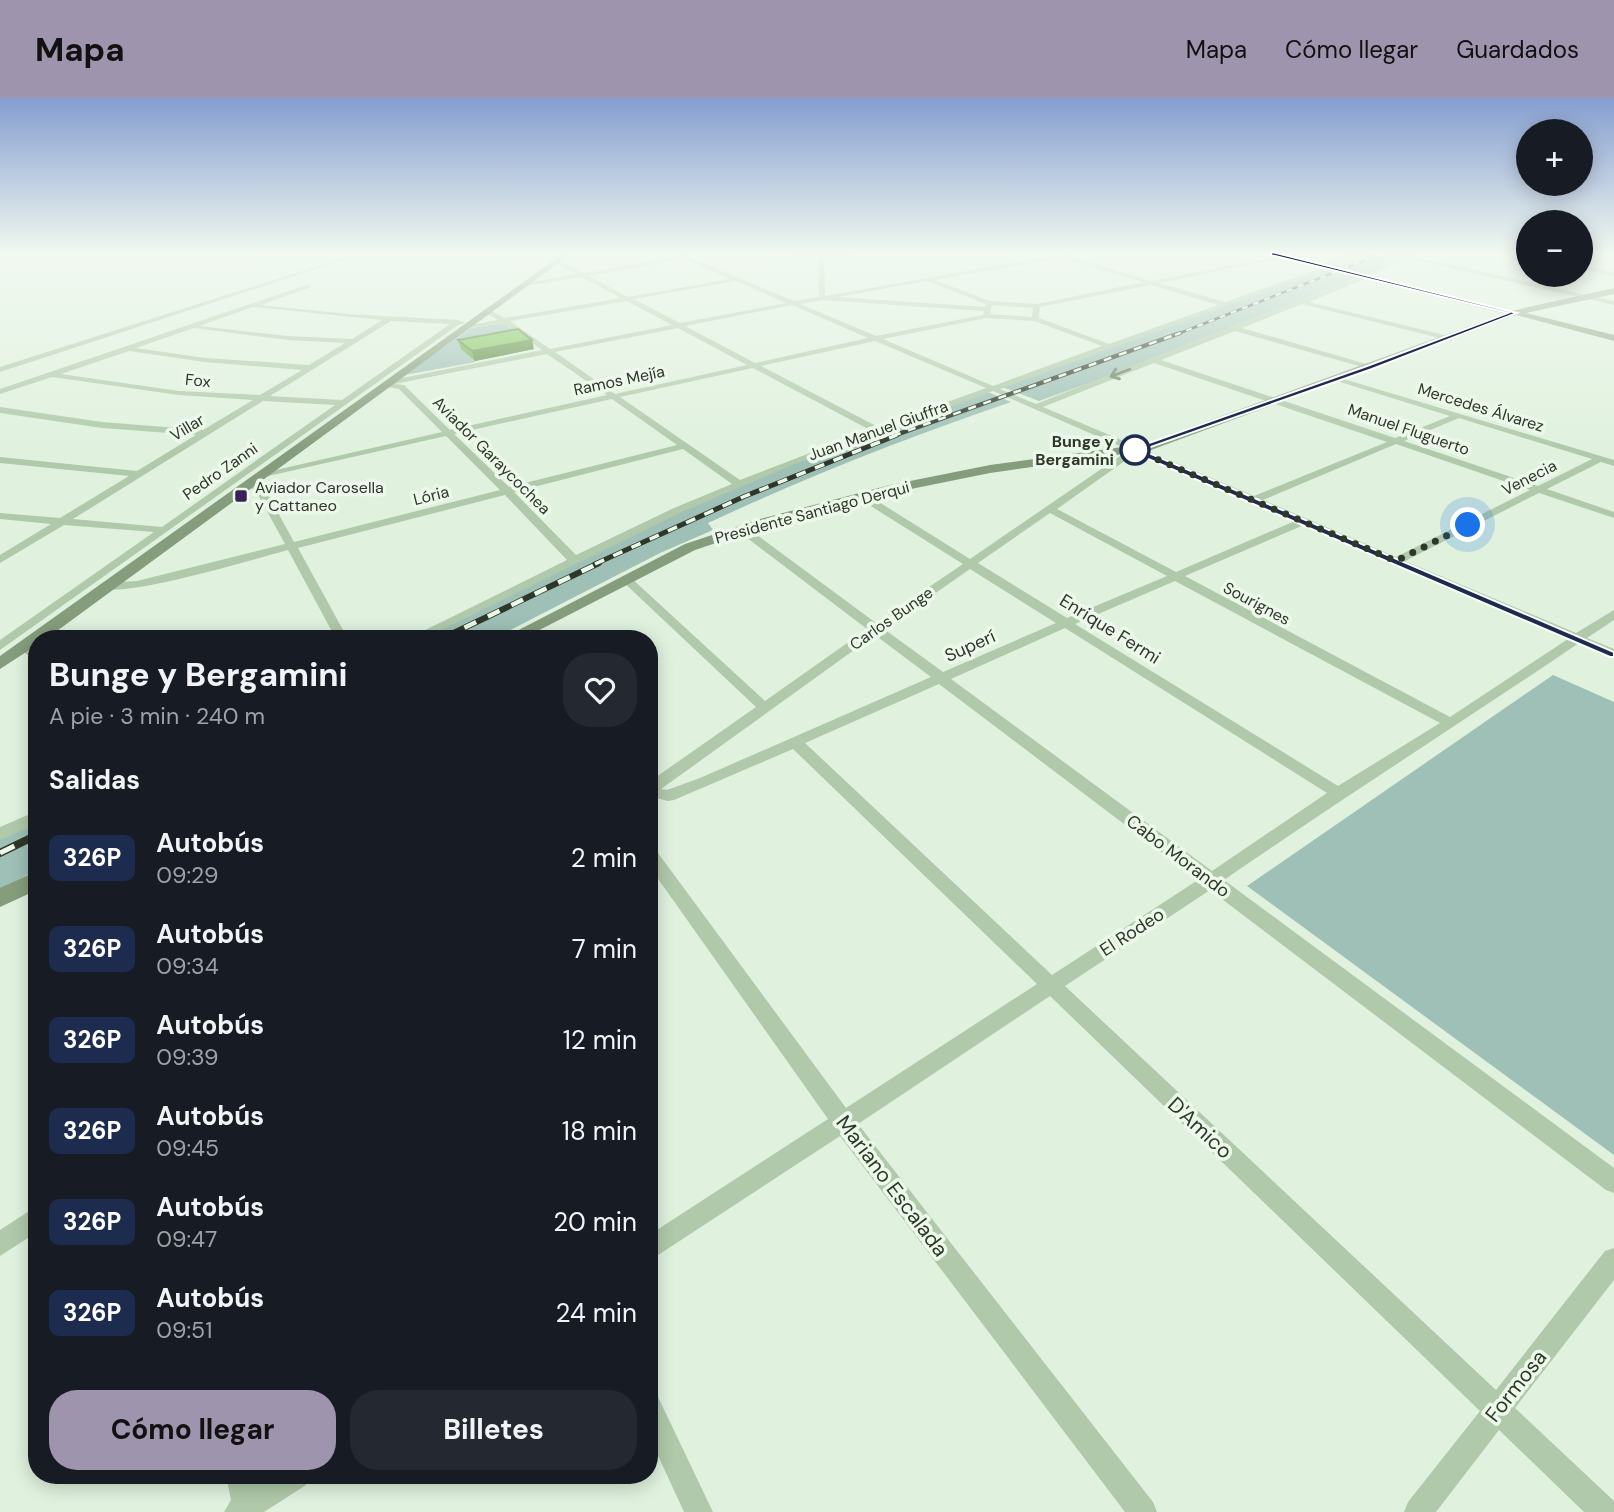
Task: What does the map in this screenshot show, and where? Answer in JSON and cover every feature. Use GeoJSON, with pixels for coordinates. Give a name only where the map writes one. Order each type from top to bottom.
{"type":"FeatureCollection","features":[{"type":"Feature","properties":{"kind":"street"},"geometry":{"type":"LineString","coordinates":[[0,370],[155,320]]}},
{"type":"Feature","properties":{"kind":"street"},"geometry":{"type":"LineString","coordinates":[[0,392],[212,320]]}},
{"type":"Feature","properties":{"kind":"street","name":"Villar"},"geometry":{"type":"LineString","coordinates":[[0,560],[386,320]]}},
{"type":"Feature","properties":{"kind":"street"},"geometry":{"type":"LineString","coordinates":[[400,320],[463,325],[511,320]]}},
{"type":"Feature","properties":{"kind":"street"},"geometry":{"type":"LineString","coordinates":[[46,630],[471,320]]}},
{"type":"Feature","properties":{"kind":"street"},"geometry":{"type":"LineString","coordinates":[[666,320],[878,431]]}},
{"type":"Feature","properties":{"kind":"street"},"geometry":{"type":"LineString","coordinates":[[384,385],[708,320]]}},
{"type":"Feature","properties":{"kind":"street"},"geometry":{"type":"LineString","coordinates":[[834,320],[1614,654]]}},
{"type":"Feature","properties":{"kind":"street","name":"Ramos Mejía"},"geometry":{"type":"LineString","coordinates":[[253,479],[448,432],[754,366],[946,320]]}},
{"type":"Feature","properties":{"kind":"street"},"geometry":{"type":"LineString","coordinates":[[1038,320],[1108,346]]}},
{"type":"Feature","properties":{"kind":"street","name":"Juan Manuel Giuffra"},"geometry":{"type":"LineString","coordinates":[[431,630],[738,484],[1179,320]]}},
{"type":"Feature","properties":{"kind":"street"},"geometry":{"type":"LineString","coordinates":[[1035,407],[1255,320]]}},
{"type":"Feature","properties":{"kind":"street"},"geometry":{"type":"LineString","coordinates":[[1373,320],[1449,339]]}},
{"type":"Feature","properties":{"kind":"street","name":"Presidente Santiago Derqui"},"geometry":{"type":"LineString","coordinates":[[527,630],[697,543],[862,496],[990,470],[1135,450],[1370,368],[1497,320]]}},
{"type":"Feature","properties":{"kind":"street"},"geometry":{"type":"LineString","coordinates":[[1542,320],[1614,338]]}},
{"type":"Feature","properties":{"kind":"street"},"geometry":{"type":"LineString","coordinates":[[505,321],[738,484]]}},
{"type":"Feature","properties":{"kind":"street","name":"Pedro Zanni"},"geometry":{"type":"LineString","coordinates":[[0,646],[344,403],[463,325]]}},
{"type":"Feature","properties":{"kind":"street"},"geometry":{"type":"LineString","coordinates":[[192,327],[288,338],[353,341]]}},
{"type":"Feature","properties":{"kind":"street"},"geometry":{"type":"LineString","coordinates":[[1234,328],[1370,368]]}},
{"type":"Feature","properties":{"kind":"street"},"geometry":{"type":"LineString","coordinates":[[126,349],[205,360],[311,368]]}},
{"type":"Feature","properties":{"kind":"street","name":"Manuel Fluguerto"},"geometry":{"type":"LineString","coordinates":[[1154,360],[1614,515]]}},
{"type":"Feature","properties":{"kind":"street","name":"Fox"},"geometry":{"type":"LineString","coordinates":[[51,374],[147,389],[344,403]]}},
{"type":"Feature","properties":{"kind":"street","name":"Mercedes Álvarez"},"geometry":{"type":"LineString","coordinates":[[1339,379],[1614,463]]}},
{"type":"Feature","properties":{"kind":"street","name":"Aviador Garaycochea"},"geometry":{"type":"LineString","coordinates":[[384,385],[401,387],[509,492],[574,560]]}},
{"type":"Feature","properties":{"kind":"street"},"geometry":{"type":"LineString","coordinates":[[0,410],[102,425],[206,433]]}},
{"type":"Feature","properties":{"kind":"street"},"geometry":{"type":"LineString","coordinates":[[1254,500],[1459,415]]}},
{"type":"Feature","properties":{"kind":"street","name":"Lória"},"geometry":{"type":"LineString","coordinates":[[103,587],[138,585],[684,446]]}},
{"type":"Feature","properties":{"kind":"street","name":"Carlos Bunge"},"geometry":{"type":"LineString","coordinates":[[658,785],[877,628],[1135,450]]}},
{"type":"Feature","properties":{"kind":"street","name":"Venecia"},"geometry":{"type":"LineString","coordinates":[[1396,561],[1600,459]]}},
{"type":"Feature","properties":{"kind":"street"},"geometry":{"type":"LineString","coordinates":[[0,460],[139,474]]}},
{"type":"Feature","properties":{"kind":"street"},"geometry":{"type":"LineString","coordinates":[[253,479],[337,630]]}},
{"type":"Feature","properties":{"kind":"street","name":"Enrique Fermi"},"geometry":{"type":"LineString","coordinates":[[862,496],[1338,793]]}},
{"type":"Feature","properties":{"kind":"street","name":"Sourignes"},"geometry":{"type":"LineString","coordinates":[[1050,509],[1451,723]]}},
{"type":"Feature","properties":{"kind":"street"},"geometry":{"type":"LineString","coordinates":[[0,516],[164,530]]}},
{"type":"Feature","properties":{"kind":"street","name":"Superí"},"geometry":{"type":"LineString","coordinates":[[658,793],[668,796],[1305,521]]}},
{"type":"Feature","properties":{"kind":"street","name":"Cabo Morando"},"geometry":{"type":"LineString","coordinates":[[742,529],[1614,1182]]}},
{"type":"Feature","properties":{"kind":"street"},"geometry":{"type":"LineString","coordinates":[[626,579],[765,708]]}},
{"type":"Feature","properties":{"kind":"street","name":"El Rodeo"},"geometry":{"type":"LineString","coordinates":[[658,1244],[1210,881],[1338,793],[1451,723],[1614,614]]}},
{"type":"Feature","properties":{"kind":"street"},"geometry":{"type":"LineString","coordinates":[[0,664],[28,644]]}},
{"type":"Feature","properties":{"kind":"street"},"geometry":{"type":"LineString","coordinates":[[24,647],[28,649]]}},
{"type":"Feature","properties":{"kind":"street","name":"D'Amico"},"geometry":{"type":"LineString","coordinates":[[795,742],[1605,1512]]}},
{"type":"Feature","properties":{"kind":"street"},"geometry":{"type":"LineString","coordinates":[[0,834],[28,821]]}},
{"type":"Feature","properties":{"kind":"street","name":"Mariano Escalada"},"geometry":{"type":"LineString","coordinates":[[658,865],[843,1122],[1143,1512]]}},
{"type":"Feature","properties":{"kind":"street"},"geometry":{"type":"LineString","coordinates":[[0,898],[28,884]]}},
{"type":"Feature","properties":{"kind":"street"},"geometry":{"type":"LineString","coordinates":[[0,1244],[28,1224]]}},
{"type":"Feature","properties":{"kind":"street","name":"Formosa"},"geometry":{"type":"LineString","coordinates":[[1418,1512],[1614,1260]]}},
{"type":"Feature","properties":{"kind":"street"},"geometry":{"type":"LineString","coordinates":[[658,1425],[699,1512]]}},
{"type":"Feature","properties":{"kind":"street"},"geometry":{"type":"LineString","coordinates":[[241,1484],[244,1510],[283,1484]]}},
{"type":"Feature","properties":{"kind":"shaded area"},"geometry":{"type":"Polygon","coordinates":[[[1184,320],[1254,320],[1154,360],[1039,401],[1002,387],[1184,320]]]}},
{"type":"Feature","properties":{"kind":"shaded area"},"geometry":{"type":"Polygon","coordinates":[[[504,323],[524,338],[462,349],[476,362],[405,375],[471,328],[504,323]]]}},
{"type":"Feature","properties":{"kind":"shaded area"},"geometry":{"type":"Polygon","coordinates":[[[988,392],[1011,402],[858,458],[708,523],[713,530],[660,553],[510,630],[432,630],[739,484],[988,392]]]}},
{"type":"Feature","properties":{"kind":"shaded area"},"geometry":{"type":"Polygon","coordinates":[[[1553,675],[1614,702],[1614,1155],[1247,886],[1553,675]]]}},
{"type":"Feature","properties":{"kind":"shaded area"},"geometry":{"type":"Polygon","coordinates":[[[28,822],[28,875],[0,889],[0,836],[28,822]]]}},
{"type":"Feature","properties":{"kind":"building"},"geometry":{"type":"Polygon","coordinates":[[[518,329],[532,340],[472,351],[458,340],[518,329]]]}},
{"type":"Feature","properties":{"kind":"railway"},"geometry":{"type":"LineString","coordinates":[[1175,335],[1213,320]]}},
{"type":"Feature","properties":{"kind":"railway"},"geometry":{"type":"LineString","coordinates":[[893,436],[1180,333]]}},
{"type":"Feature","properties":{"kind":"railway"},"geometry":{"type":"LineString","coordinates":[[595,564],[743,497],[897,435]]}},
{"type":"Feature","properties":{"kind":"railway"},"geometry":{"type":"LineString","coordinates":[[460,630],[599,563]]}},
{"type":"Feature","properties":{"kind":"railway"},"geometry":{"type":"LineString","coordinates":[[0,853],[28,839]]}},
{"type":"Feature","properties":{"kind":"bus line","name":"326P"},"geometry":{"type":"LineString","coordinates":[[1497,320],[1370,368],[1135,450],[1614,654]]}},
{"type":"Feature","properties":{"kind":"place","name":"Bunge y Bergamini"},"geometry":{"type":"Point","coordinates":[1135,450]}},
{"type":"Feature","properties":{"kind":"place","name":"Aviador Carosella y Cattaneo"},"geometry":{"type":"Point","coordinates":[241,496]}},
{"type":"Feature","properties":{"kind":"route"},"geometry":{"type":"LineString","coordinates":[[1135,450],[1396,561],[1468,525]]}}]}
